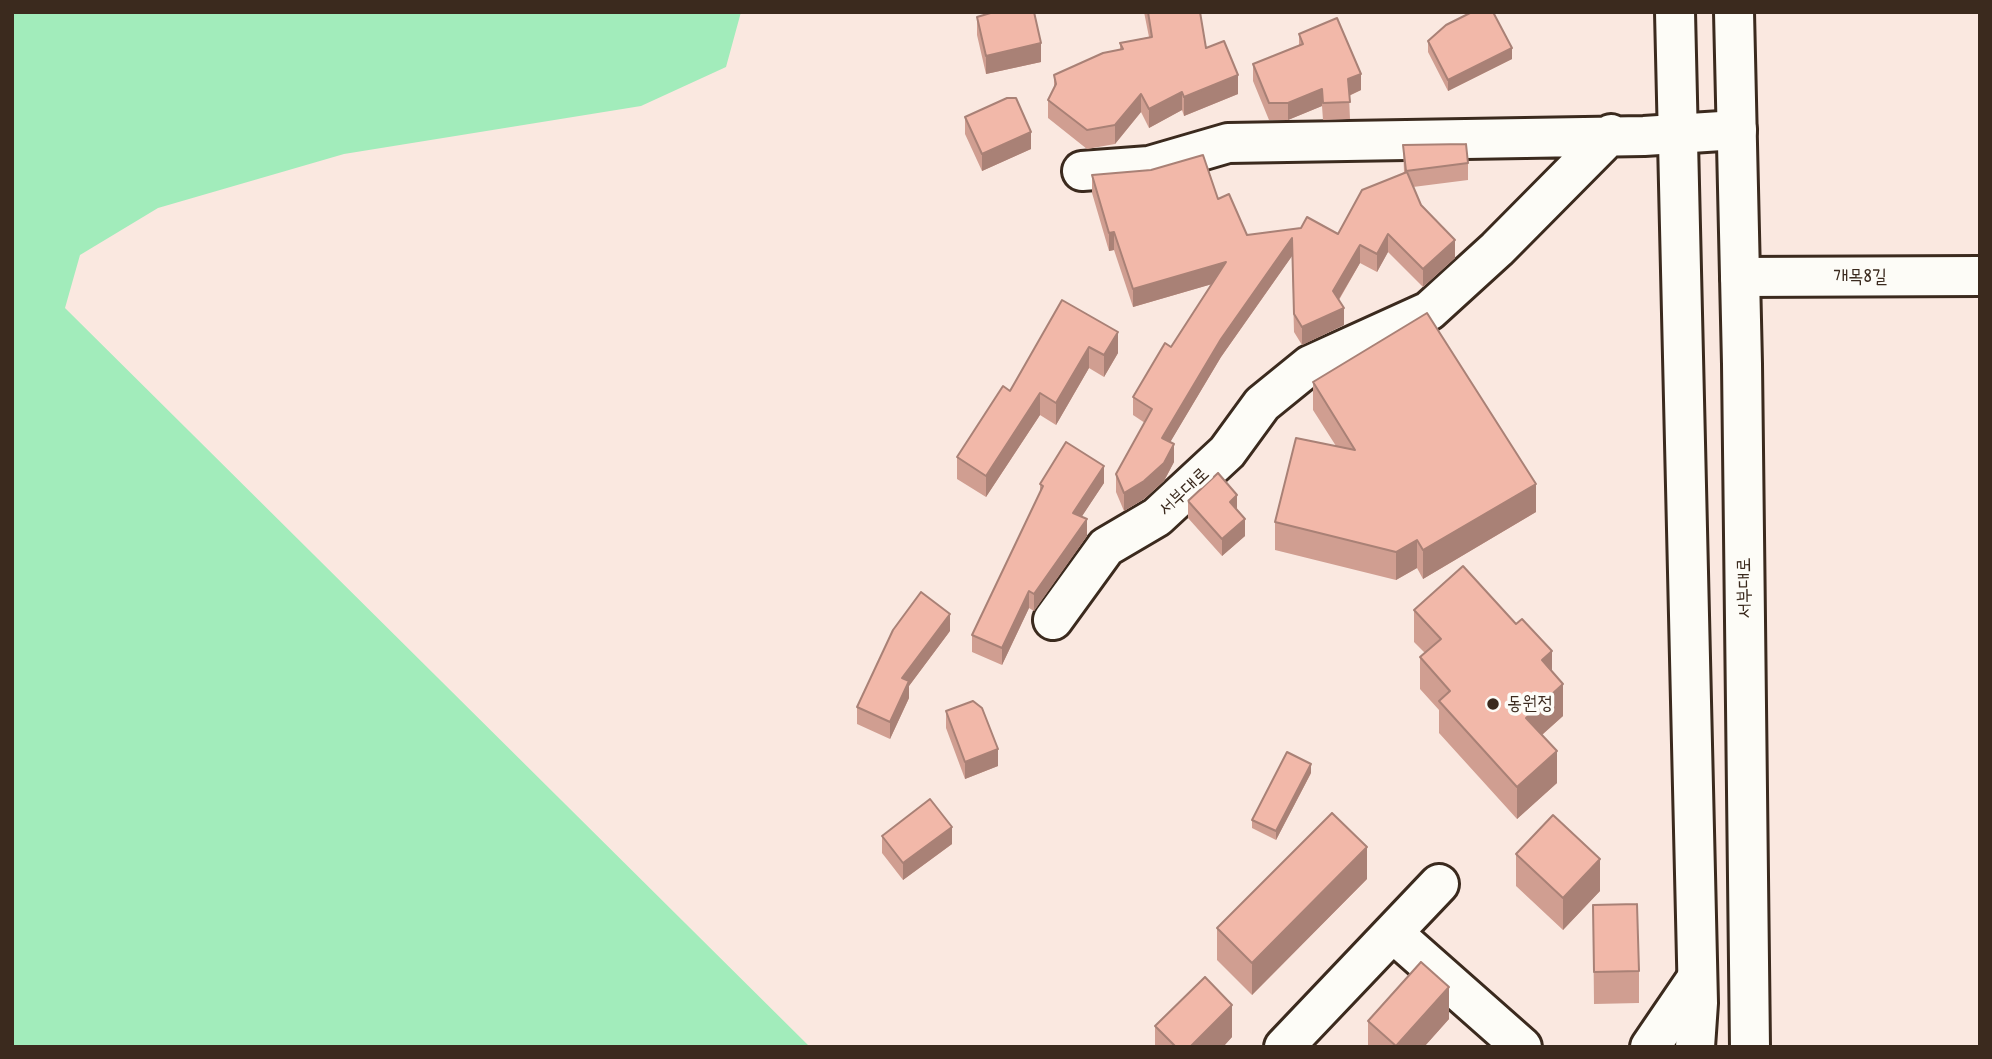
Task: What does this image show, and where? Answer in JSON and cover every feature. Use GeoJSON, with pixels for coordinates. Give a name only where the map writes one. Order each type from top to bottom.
{"type":"FeatureCollection","features":[{"type":"Feature","properties":{"kind":"street"},"geometry":{"type":"LineString","coordinates":[[1675,12],[1697,978],[1695,1047]]}},
{"type":"Feature","properties":{"kind":"street","name":"서부대로"},"geometry":{"type":"LineString","coordinates":[[1734,12],[1740,277],[1749,1047]]}},
{"type":"Feature","properties":{"kind":"street"},"geometry":{"type":"LineString","coordinates":[[1082,171],[1149,166],[1228,143],[1677,134],[1737,130]]}},
{"type":"Feature","properties":{"kind":"street","name":"서부대로"},"geometry":{"type":"LineString","coordinates":[[1053,620],[1106,547],[1157,517],[1227,452],[1262,404],[1310,365],[1429,311],[1497,250],[1611,134]]}},
{"type":"Feature","properties":{"kind":"street","name":"개목8길"},"geometry":{"type":"LineString","coordinates":[[1740,277],[1980,276]]}},
{"type":"Feature","properties":{"kind":"street"},"geometry":{"type":"LineString","coordinates":[[1284,1047],[1439,884]]}},
{"type":"Feature","properties":{"kind":"street"},"geometry":{"type":"LineString","coordinates":[[1392,933],[1482,1035],[1522,1047]]}},
{"type":"Feature","properties":{"kind":"street"},"geometry":{"type":"LineString","coordinates":[[1650,1047],[1697,978]]}},
{"type":"Feature","properties":{"kind":"green space"},"geometry":{"type":"Polygon","coordinates":[[[12,12],[741,12],[726,67],[641,106],[344,154],[158,208],[80,255],[65,308],[810,1047],[12,1047],[12,12]]]}},
{"type":"Feature","properties":{"kind":"building"},"geometry":{"type":"Polygon","coordinates":[[[994,12],[1034,12],[1041,43],[986,56],[977,17],[994,12]]]}},
{"type":"Feature","properties":{"kind":"building"},"geometry":{"type":"Polygon","coordinates":[[[1148,12],[1200,12],[1206,48],[1224,41],[1238,75],[1184,97],[1182,92],[1149,109],[1141,94],[1115,125],[1087,130],[1048,100],[1056,84],[1054,75],[1103,53],[1123,49],[1120,43],[1152,37],[1148,12]]]}},
{"type":"Feature","properties":{"kind":"building"},"geometry":{"type":"Polygon","coordinates":[[[1472,12],[1493,12],[1512,48],[1448,80],[1428,41],[1446,25],[1472,12]]]}},
{"type":"Feature","properties":{"kind":"building"},"geometry":{"type":"Polygon","coordinates":[[[1337,18],[1361,74],[1348,79],[1350,102],[1323,103],[1322,89],[1288,103],[1269,103],[1253,64],[1303,44],[1299,34],[1337,18]]]}},
{"type":"Feature","properties":{"kind":"building"},"geometry":{"type":"Polygon","coordinates":[[[1007,98],[1016,98],[1031,132],[982,154],[965,117],[1007,98]]]}},
{"type":"Feature","properties":{"kind":"building"},"geometry":{"type":"Polygon","coordinates":[[[1466,144],[1468,163],[1406,171],[1403,145],[1466,144]]]}},
{"type":"Feature","properties":{"kind":"building"},"geometry":{"type":"Polygon","coordinates":[[[1203,155],[1218,199],[1229,194],[1247,235],[1301,228],[1307,217],[1338,234],[1362,190],[1407,172],[1421,205],[1455,240],[1423,269],[1388,234],[1377,254],[1360,245],[1333,291],[1344,308],[1302,327],[1294,314],[1292,238],[1221,339],[1162,438],[1174,444],[1164,463],[1144,481],[1124,493],[1116,474],[1152,409],[1133,397],[1165,343],[1171,347],[1226,262],[1133,289],[1114,232],[1109,233],[1092,175],[1151,170],[1203,155]]]}},
{"type":"Feature","properties":{"kind":"building"},"geometry":{"type":"Polygon","coordinates":[[[1062,300],[1118,332],[1104,355],[1089,347],[1056,403],[1040,393],[986,476],[957,457],[1003,386],[1010,391],[1062,300]]]}},
{"type":"Feature","properties":{"kind":"building"},"geometry":{"type":"Polygon","coordinates":[[[1427,313],[1536,484],[1423,550],[1417,540],[1396,552],[1275,522],[1296,438],[1355,450],[1313,382],[1427,313]]]}},
{"type":"Feature","properties":{"kind":"building"},"geometry":{"type":"Polygon","coordinates":[[[1066,442],[1104,466],[1073,513],[1087,519],[1034,594],[1029,591],[1002,648],[972,635],[1043,486],[1040,484],[1066,442]]]}},
{"type":"Feature","properties":{"kind":"building"},"geometry":{"type":"Polygon","coordinates":[[[1218,473],[1237,495],[1230,502],[1245,519],[1222,539],[1188,501],[1218,473]]]}},
{"type":"Feature","properties":{"kind":"building","name":"동원정"},"geometry":{"type":"Polygon","coordinates":[[[1463,566],[1516,624],[1522,619],[1552,651],[1542,660],[1563,684],[1526,718],[1557,751],[1517,787],[1439,701],[1450,691],[1420,657],[1441,639],[1414,610],[1463,566]]]}},
{"type":"Feature","properties":{"kind":"building"},"geometry":{"type":"Polygon","coordinates":[[[921,592],[950,614],[902,678],[909,681],[890,722],[857,707],[893,630],[921,592]]]}},
{"type":"Feature","properties":{"kind":"building"},"geometry":{"type":"Polygon","coordinates":[[[973,701],[982,708],[998,749],[965,762],[946,711],[973,701]]]}},
{"type":"Feature","properties":{"kind":"building"},"geometry":{"type":"Polygon","coordinates":[[[1287,752],[1311,764],[1276,831],[1252,820],[1287,752]]]}},
{"type":"Feature","properties":{"kind":"building"},"geometry":{"type":"Polygon","coordinates":[[[930,799],[952,827],[903,863],[882,836],[930,799]]]}},
{"type":"Feature","properties":{"kind":"building"},"geometry":{"type":"Polygon","coordinates":[[[1332,813],[1367,847],[1252,963],[1217,928],[1332,813]]]}},
{"type":"Feature","properties":{"kind":"building"},"geometry":{"type":"Polygon","coordinates":[[[1553,815],[1600,859],[1563,898],[1516,854],[1553,815]]]}},
{"type":"Feature","properties":{"kind":"building"},"geometry":{"type":"Polygon","coordinates":[[[1637,904],[1639,971],[1594,972],[1593,905],[1637,904]]]}},
{"type":"Feature","properties":{"kind":"building"},"geometry":{"type":"Polygon","coordinates":[[[1421,962],[1449,987],[1396,1046],[1368,1021],[1421,962]]]}},
{"type":"Feature","properties":{"kind":"building"},"geometry":{"type":"Polygon","coordinates":[[[1205,977],[1232,1005],[1190,1047],[1176,1047],[1155,1026],[1205,977]]]}},
{"type":"Feature","properties":{"kind":"place","name":"동원정"},"geometry":{"type":"Point","coordinates":[1493,704]}}]}
